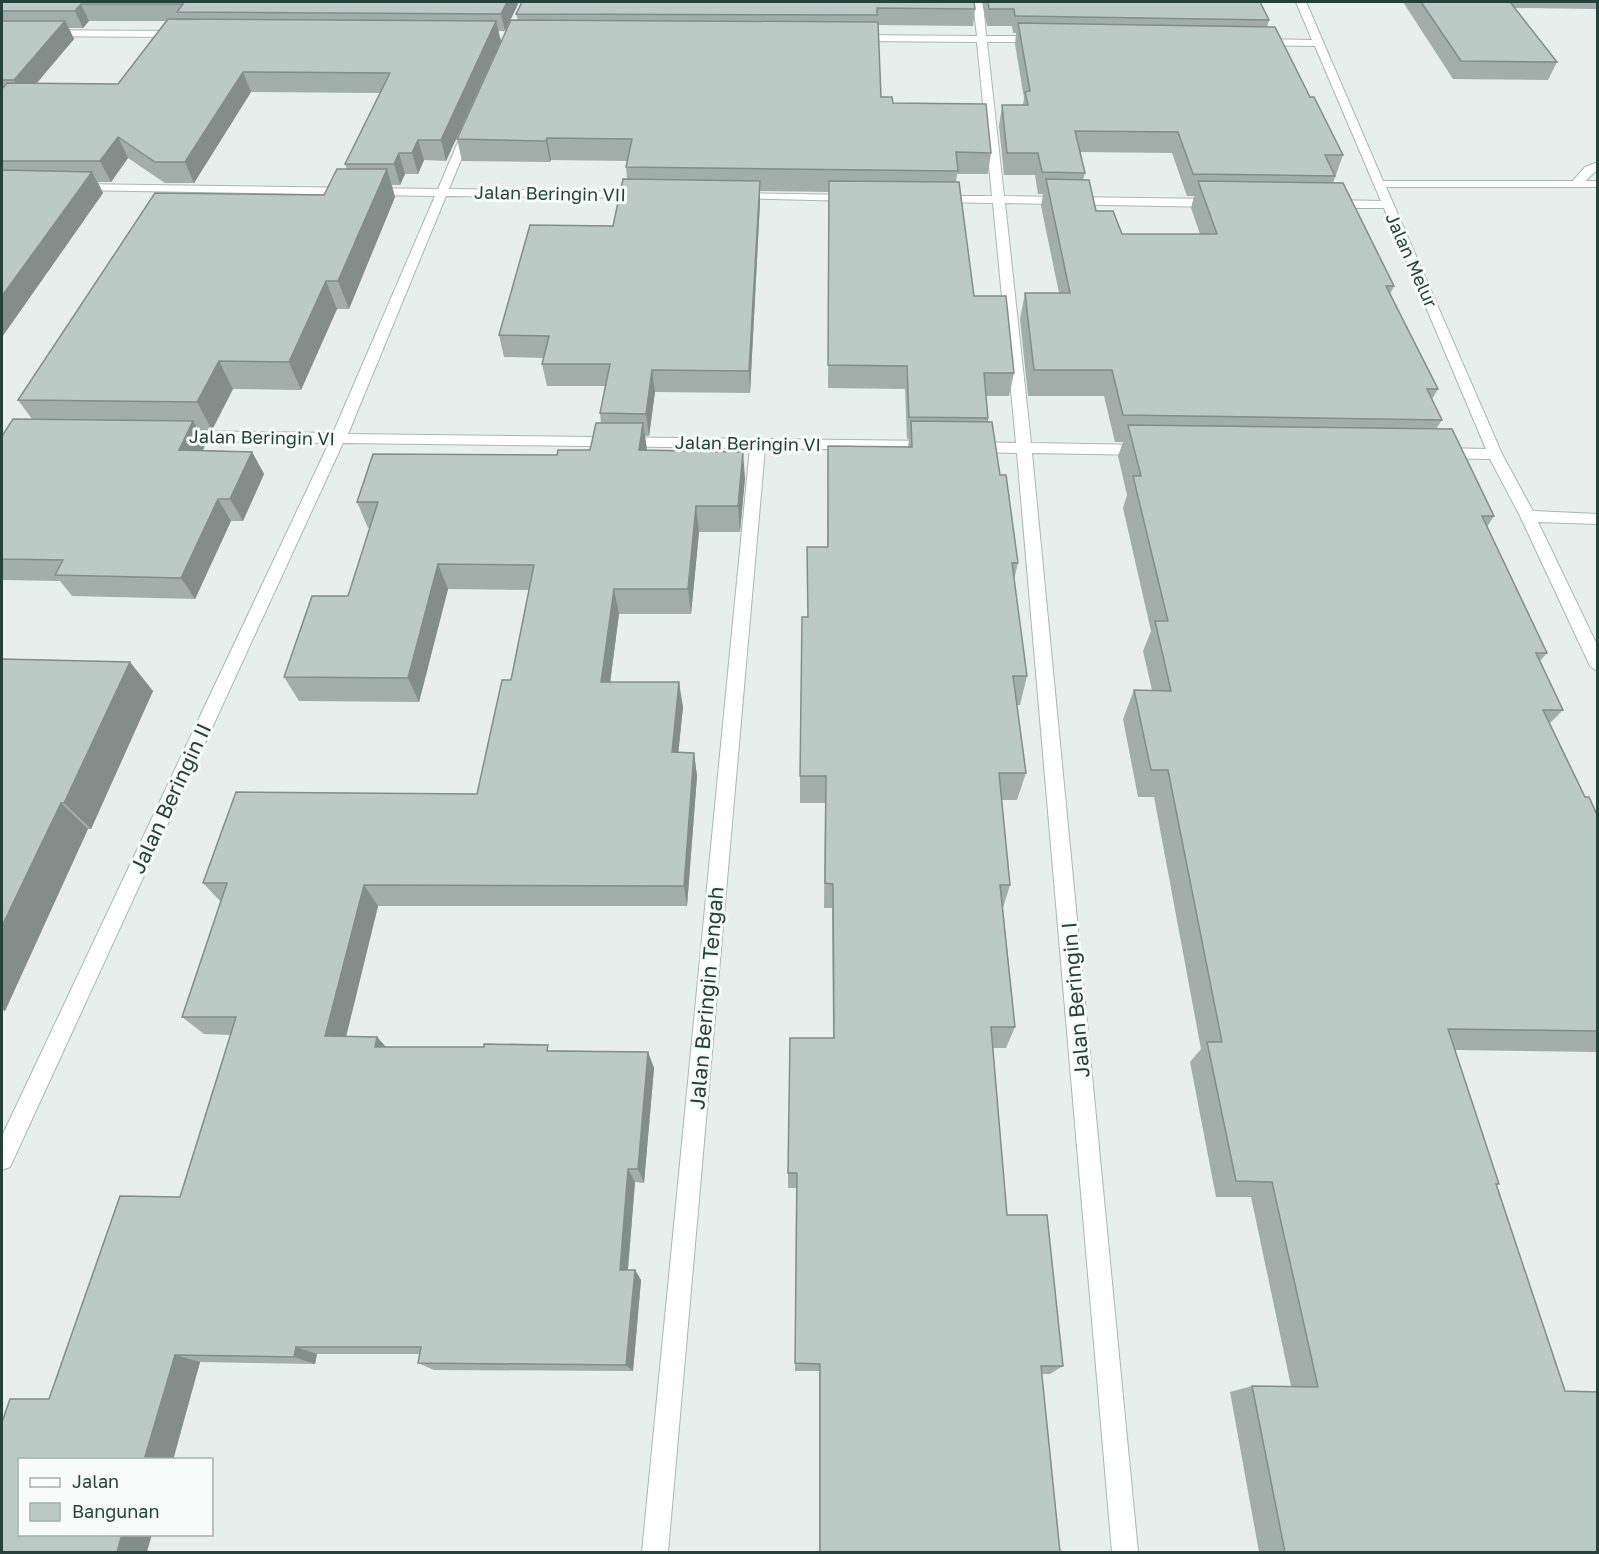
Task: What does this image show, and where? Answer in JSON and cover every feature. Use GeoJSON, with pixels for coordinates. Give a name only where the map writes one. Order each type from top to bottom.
{"type":"FeatureCollection","features":[{"type":"Feature","properties":{"kind":"street","name":"Jalan Beringin I"},"geometry":{"type":"LineString","coordinates":[[978,2],[1024,448],[1125,1552]]}},
{"type":"Feature","properties":{"kind":"street","name":"Jalan Melur"},"geometry":{"type":"LineString","coordinates":[[1301,2],[1495,454],[1528,516],[1598,666]]}},
{"type":"Feature","properties":{"kind":"street"},"geometry":{"type":"LineString","coordinates":[[2,33],[191,34]]}},
{"type":"Feature","properties":{"kind":"street"},"geometry":{"type":"LineString","coordinates":[[839,38],[1050,39]]}},
{"type":"Feature","properties":{"kind":"street"},"geometry":{"type":"LineString","coordinates":[[1249,42],[1319,43]]}},
{"type":"Feature","properties":{"kind":"street","name":"Jalan Beringin II"},"geometry":{"type":"LineString","coordinates":[[2,1159],[339,437],[440,192],[472,121]]}},
{"type":"Feature","properties":{"kind":"street"},"geometry":{"type":"LineString","coordinates":[[1576,183],[1589,169],[1598,165]]}},
{"type":"Feature","properties":{"kind":"street"},"geometry":{"type":"LineString","coordinates":[[1378,184],[1598,184]]}},
{"type":"Feature","properties":{"kind":"street","name":"Jalan Beringin VII"},"geometry":{"type":"LineString","coordinates":[[61,187],[653,195]]}},
{"type":"Feature","properties":{"kind":"street"},"geometry":{"type":"LineString","coordinates":[[724,196],[866,198]]}},
{"type":"Feature","properties":{"kind":"street"},"geometry":{"type":"LineString","coordinates":[[926,199],[1233,203]]}},
{"type":"Feature","properties":{"kind":"street"},"geometry":{"type":"LineString","coordinates":[[1316,204],[1387,205]]}},
{"type":"Feature","properties":{"kind":"street","name":"Jalan Beringin VI"},"geometry":{"type":"LineString","coordinates":[[164,436],[1165,450]]}},
{"type":"Feature","properties":{"kind":"street","name":"Jalan Beringin Tengah"},"geometry":{"type":"LineString","coordinates":[[655,1552],[758,443]]}},
{"type":"Feature","properties":{"kind":"street"},"geometry":{"type":"LineString","coordinates":[[1424,453],[1495,454]]}},
{"type":"Feature","properties":{"kind":"street"},"geometry":{"type":"LineString","coordinates":[[1528,516],[1598,519]]}},
{"type":"Feature","properties":{"kind":"building"},"geometry":{"type":"Polygon","coordinates":[[[2,2],[507,2],[501,14],[177,12],[183,4],[81,4],[75,11],[2,11],[2,2]]]}},
{"type":"Feature","properties":{"kind":"building"},"geometry":{"type":"Polygon","coordinates":[[[522,2],[974,2],[975,9],[877,8],[877,15],[516,14],[522,2]]]}},
{"type":"Feature","properties":{"kind":"building"},"geometry":{"type":"Polygon","coordinates":[[[988,2],[1260,2],[1269,20],[1015,16],[1014,9],[989,9],[988,2]]]}},
{"type":"Feature","properties":{"kind":"building"},"geometry":{"type":"Polygon","coordinates":[[[1421,2],[1510,2],[1557,62],[1461,61],[1421,2]]]}},
{"type":"Feature","properties":{"kind":"building"},"geometry":{"type":"Polygon","coordinates":[[[168,19],[496,21],[441,140],[418,140],[412,153],[399,153],[394,164],[345,164],[390,73],[243,72],[185,162],[155,162],[118,137],[100,161],[2,161],[2,89],[7,83],[118,84],[168,19]]]}},
{"type":"Feature","properties":{"kind":"building"},"geometry":{"type":"Polygon","coordinates":[[[511,20],[878,22],[881,97],[892,97],[893,103],[986,104],[991,153],[956,152],[958,171],[626,167],[632,139],[547,138],[546,141],[457,139],[511,20]]]}},
{"type":"Feature","properties":{"kind":"building"},"geometry":{"type":"Polygon","coordinates":[[[2,21],[65,21],[14,80],[2,80],[2,21]]]}},
{"type":"Feature","properties":{"kind":"building"},"geometry":{"type":"Polygon","coordinates":[[[1018,23],[1275,27],[1310,97],[1314,97],[1343,155],[1325,155],[1335,176],[1193,174],[1178,132],[1075,131],[1085,173],[1042,172],[1038,153],[1007,153],[1002,105],[1028,105],[1025,92],[1030,91],[1018,23]]]}},
{"type":"Feature","properties":{"kind":"building"},"geometry":{"type":"Polygon","coordinates":[[[337,169],[387,169],[338,281],[326,281],[289,362],[219,361],[197,402],[18,400],[155,193],[324,195],[337,169]]]}},
{"type":"Feature","properties":{"kind":"building"},"geometry":{"type":"Polygon","coordinates":[[[2,170],[92,172],[2,296],[2,170]]]}},
{"type":"Feature","properties":{"kind":"building"},"geometry":{"type":"Polygon","coordinates":[[[623,179],[760,181],[749,371],[652,370],[646,414],[600,413],[610,364],[542,364],[549,336],[499,335],[530,225],[613,226],[623,179]]]}},
{"type":"Feature","properties":{"kind":"building"},"geometry":{"type":"Polygon","coordinates":[[[1046,179],[1089,180],[1096,211],[1113,211],[1122,234],[1217,234],[1198,181],[1343,183],[1394,286],[1386,286],[1438,389],[1427,389],[1442,420],[1123,415],[1112,370],[1034,370],[1025,293],[1070,293],[1046,179]]]}},
{"type":"Feature","properties":{"kind":"building"},"geometry":{"type":"Polygon","coordinates":[[[829,181],[959,182],[974,296],[1006,296],[1014,373],[984,373],[988,418],[909,417],[907,366],[828,365],[829,181]]]}},
{"type":"Feature","properties":{"kind":"building"},"geometry":{"type":"Polygon","coordinates":[[[13,419],[193,421],[179,450],[252,452],[230,499],[218,499],[181,578],[55,575],[63,560],[2,559],[2,436],[13,419]]]}},
{"type":"Feature","properties":{"kind":"building"},"geometry":{"type":"Polygon","coordinates":[[[911,421],[992,422],[1000,475],[1006,475],[1018,563],[1012,563],[1027,676],[1013,676],[1026,773],[999,773],[1010,885],[1000,885],[1015,1027],[991,1027],[1007,1215],[1047,1215],[1063,1366],[1041,1366],[1060,1552],[820,1552],[820,1364],[795,1363],[797,1173],[788,1173],[790,1038],[834,1038],[833,884],[825,883],[826,776],[800,776],[802,617],[808,617],[807,547],[828,547],[828,446],[912,447],[911,421]]]}},
{"type":"Feature","properties":{"kind":"building"},"geometry":{"type":"Polygon","coordinates":[[[596,423],[643,423],[639,450],[743,452],[738,506],[696,506],[688,589],[614,589],[601,682],[679,682],[672,752],[694,753],[684,886],[364,885],[325,1036],[377,1037],[375,1047],[548,1045],[547,1051],[648,1052],[638,1169],[628,1169],[620,1270],[635,1270],[626,1365],[418,1363],[421,1347],[296,1347],[294,1357],[175,1355],[145,1458],[18,1458],[18,1536],[121,1536],[117,1552],[2,1552],[2,1422],[10,1399],[49,1399],[120,1196],[180,1197],[236,1017],[182,1017],[227,883],[203,883],[236,792],[477,794],[502,680],[511,680],[534,565],[438,564],[408,678],[284,677],[312,596],[348,596],[378,502],[357,502],[373,454],[557,455],[558,450],[590,450],[596,423]]]}},
{"type":"Feature","properties":{"kind":"building"},"geometry":{"type":"Polygon","coordinates":[[[1128,425],[1452,429],[1494,516],[1482,516],[1547,653],[1536,653],[1563,710],[1543,710],[1585,797],[1589,797],[1598,817],[1598,1031],[1448,1029],[1499,1184],[1496,1184],[1565,1391],[1598,1392],[1598,1552],[1285,1552],[1252,1386],[1318,1387],[1272,1182],[1236,1181],[1207,1042],[1222,1042],[1168,770],[1151,770],[1134,690],[1171,691],[1155,621],[1168,621],[1133,476],[1141,476],[1128,425]]]}},
{"type":"Feature","properties":{"kind":"building"},"geometry":{"type":"Polygon","coordinates":[[[2,659],[130,662],[64,803],[61,803],[2,926],[2,659]]]}}]}
